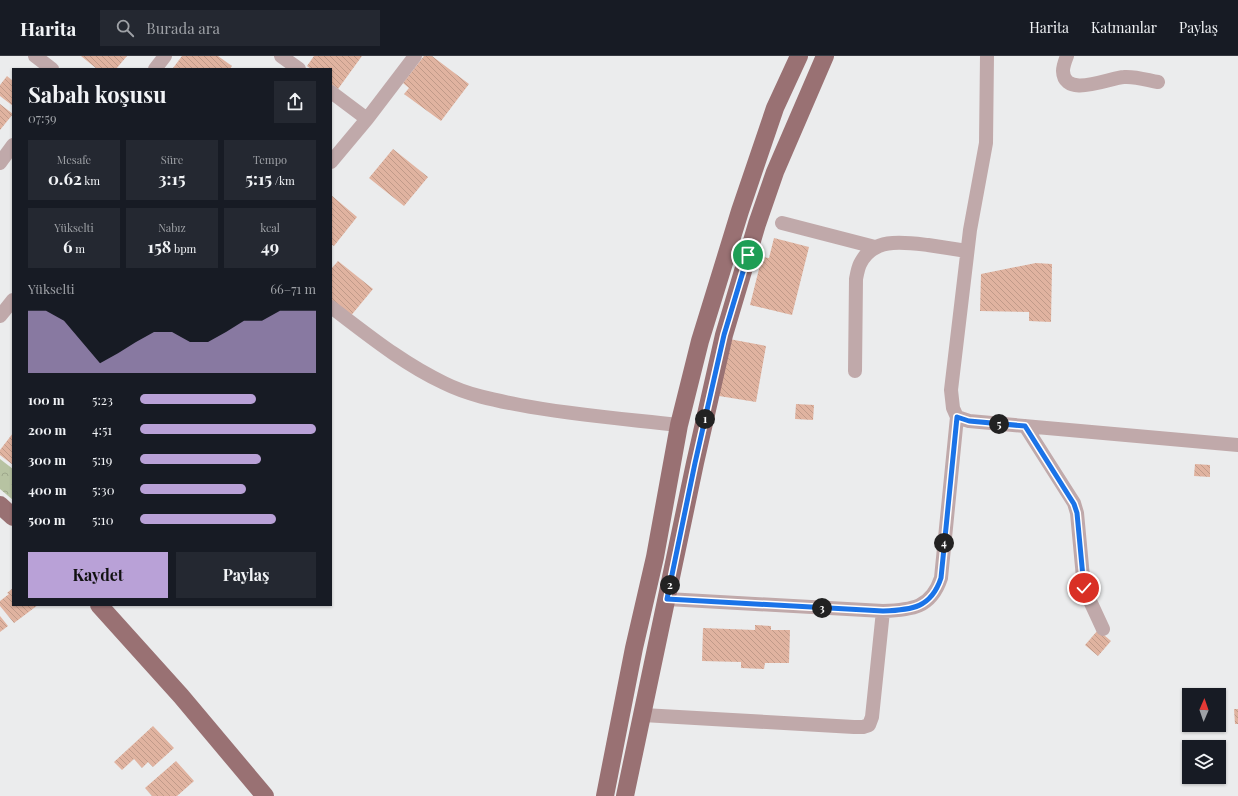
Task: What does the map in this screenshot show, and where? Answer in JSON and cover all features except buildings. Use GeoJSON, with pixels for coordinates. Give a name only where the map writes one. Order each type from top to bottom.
{"type":"FeatureCollection","features":[{"type":"Feature","properties":{"kind":"main road"},"geometry":{"type":"LineString","coordinates":[[605,796],[634,648],[655,556],[679,425],[700,341],[740,211],[775,108],[799,56]]}},
{"type":"Feature","properties":{"kind":"main road"},"geometry":{"type":"LineString","coordinates":[[625,796],[695,463],[724,335],[757,224],[775,172],[825,56]]}},
{"type":"Feature","properties":{"kind":"main road"},"geometry":{"type":"LineString","coordinates":[[0,505],[12,516]]}},
{"type":"Feature","properties":{"kind":"main road"},"geometry":{"type":"LineString","coordinates":[[99,606],[181,696],[266,796]]}},
{"type":"Feature","properties":{"kind":"street"},"geometry":{"type":"LineString","coordinates":[[36,56],[51,68]]}},
{"type":"Feature","properties":{"kind":"street"},"geometry":{"type":"LineString","coordinates":[[156,68],[165,56]]}},
{"type":"Feature","properties":{"kind":"street"},"geometry":{"type":"LineString","coordinates":[[281,56],[298,68]]}},
{"type":"Feature","properties":{"kind":"street"},"geometry":{"type":"LineString","coordinates":[[332,161],[415,56]]}},
{"type":"Feature","properties":{"kind":"street"},"geometry":{"type":"LineString","coordinates":[[667,599],[883,611],[904,610],[919,605],[928,600],[937,590],[941,578],[957,417],[951,390],[967,251],[986,143],[987,56]]}},
{"type":"Feature","properties":{"kind":"street"},"geometry":{"type":"LineString","coordinates":[[1067,56],[1063,70],[1064,74],[1070,83],[1076,86],[1083,86],[1124,77],[1158,82]]}},
{"type":"Feature","properties":{"kind":"street"},"geometry":{"type":"LineString","coordinates":[[332,93],[367,118]]}},
{"type":"Feature","properties":{"kind":"street"},"geometry":{"type":"LineString","coordinates":[[0,163],[12,146]]}},
{"type":"Feature","properties":{"kind":"street"},"geometry":{"type":"LineString","coordinates":[[782,223],[875,247]]}},
{"type":"Feature","properties":{"kind":"street"},"geometry":{"type":"LineString","coordinates":[[855,371],[856,278],[859,265],[866,254],[875,247],[888,243],[903,242],[967,251]]}},
{"type":"Feature","properties":{"kind":"street"},"geometry":{"type":"LineString","coordinates":[[0,316],[12,301]]}},
{"type":"Feature","properties":{"kind":"street"},"geometry":{"type":"LineString","coordinates":[[332,308],[410,366],[445,384],[468,393],[550,411],[679,425]]}},
{"type":"Feature","properties":{"kind":"street"},"geometry":{"type":"LineString","coordinates":[[957,417],[969,421],[1238,446]]}},
{"type":"Feature","properties":{"kind":"street"},"geometry":{"type":"LineString","coordinates":[[1025,426],[1074,504],[1077,513],[1084,588],[1103,630]]}},
{"type":"Feature","properties":{"kind":"street"},"geometry":{"type":"LineString","coordinates":[[643,715],[854,727],[869,725],[872,717],[883,611]]}},
{"type":"Feature","properties":{"kind":"green space"},"geometry":{"type":"Polygon","coordinates":[[[0,459],[12,468],[12,499],[0,489],[0,459]]]}},
{"type":"Feature","properties":{"kind":"route"},"geometry":{"type":"LineString","coordinates":[[748,255],[724,335],[695,463],[667,599],[883,611],[904,610],[928,600],[937,590],[941,578],[957,417],[969,421],[1025,426],[1074,504],[1079,523],[1084,588]]}}]}
